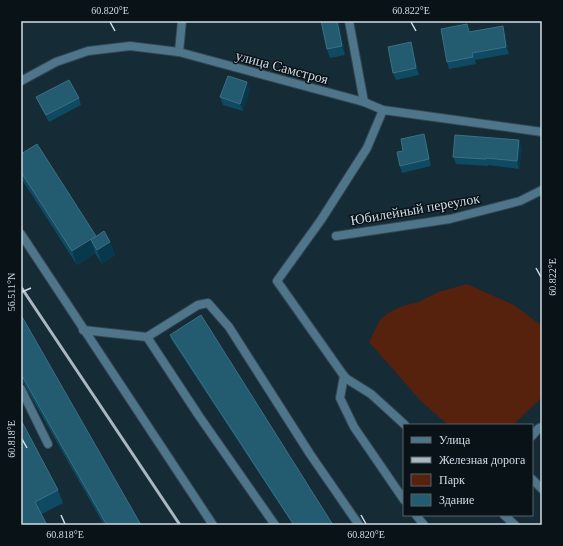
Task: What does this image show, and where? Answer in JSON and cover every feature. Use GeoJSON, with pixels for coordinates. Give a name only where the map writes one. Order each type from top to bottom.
{"type":"FeatureCollection","features":[{"type":"Feature","properties":{"kind":"street"},"geometry":{"type":"LineString","coordinates":[[179,52],[182,21]]}},
{"type":"Feature","properties":{"kind":"street"},"geometry":{"type":"LineString","coordinates":[[349,21],[364,102]]}},
{"type":"Feature","properties":{"kind":"street","name":"улица Самстроя"},"geometry":{"type":"LineString","coordinates":[[21,81],[56,62],[88,51],[130,46],[179,52],[364,102],[383,110],[542,132]]}},
{"type":"Feature","properties":{"kind":"street"},"geometry":{"type":"LineString","coordinates":[[383,110],[367,148],[321,220],[277,281],[344,376],[371,394],[404,424]]}},
{"type":"Feature","properties":{"kind":"street","name":"Юбилейный переулок"},"geometry":{"type":"LineString","coordinates":[[336,236],[450,219],[520,201],[542,190]]}},
{"type":"Feature","properties":{"kind":"street"},"geometry":{"type":"LineString","coordinates":[[21,234],[213,525]]}},
{"type":"Feature","properties":{"kind":"street"},"geometry":{"type":"LineString","coordinates":[[83,330],[147,337],[198,305],[208,304],[229,327],[310,454],[359,525]]}},
{"type":"Feature","properties":{"kind":"street"},"geometry":{"type":"LineString","coordinates":[[147,337],[199,416],[275,525]]}},
{"type":"Feature","properties":{"kind":"street"},"geometry":{"type":"LineString","coordinates":[[344,376],[340,398],[354,427],[403,499]]}},
{"type":"Feature","properties":{"kind":"street"},"geometry":{"type":"LineString","coordinates":[[21,389],[48,444]]}},
{"type":"Feature","properties":{"kind":"street"},"geometry":{"type":"LineString","coordinates":[[533,435],[539,428],[542,427]]}},
{"type":"Feature","properties":{"kind":"street"},"geometry":{"type":"LineString","coordinates":[[533,480],[542,489]]}},
{"type":"Feature","properties":{"kind":"street"},"geometry":{"type":"LineString","coordinates":[[417,516],[424,525]]}},
{"type":"Feature","properties":{"kind":"street"},"geometry":{"type":"LineString","coordinates":[[505,516],[515,525]]}},
{"type":"Feature","properties":{"kind":"green space"},"geometry":{"type":"Polygon","coordinates":[[[467,284],[514,305],[538,323],[542,324],[542,397],[514,424],[447,424],[421,401],[369,342],[380,320],[388,313],[402,306],[419,302],[438,292],[467,284]]]}},
{"type":"Feature","properties":{"kind":"building"},"geometry":{"type":"Polygon","coordinates":[[[321,21],[337,21],[342,46],[327,49],[321,21]]]}},
{"type":"Feature","properties":{"kind":"building"},"geometry":{"type":"Polygon","coordinates":[[[467,24],[469,32],[503,26],[506,47],[472,53],[473,57],[447,62],[441,29],[467,24]]]}},
{"type":"Feature","properties":{"kind":"building"},"geometry":{"type":"Polygon","coordinates":[[[411,42],[416,68],[393,73],[388,47],[411,42]]]}},
{"type":"Feature","properties":{"kind":"building"},"geometry":{"type":"Polygon","coordinates":[[[228,76],[247,82],[240,104],[220,97],[228,76]]]}},
{"type":"Feature","properties":{"kind":"building"},"geometry":{"type":"Polygon","coordinates":[[[69,80],[79,98],[46,115],[36,97],[69,80]]]}},
{"type":"Feature","properties":{"kind":"building"},"geometry":{"type":"Polygon","coordinates":[[[424,134],[429,159],[400,166],[397,152],[403,151],[401,139],[424,134]]]}},
{"type":"Feature","properties":{"kind":"building"},"geometry":{"type":"Polygon","coordinates":[[[455,135],[519,140],[517,161],[453,157],[455,135]]]}},
{"type":"Feature","properties":{"kind":"building"},"geometry":{"type":"Polygon","coordinates":[[[37,144],[96,236],[72,251],[21,172],[21,154],[37,144]]]}},
{"type":"Feature","properties":{"kind":"building"},"geometry":{"type":"Polygon","coordinates":[[[104,231],[110,242],[97,250],[91,240],[104,231]]]}},
{"type":"Feature","properties":{"kind":"building"},"geometry":{"type":"Polygon","coordinates":[[[21,315],[141,525],[107,525],[21,374],[21,315]]]}},
{"type":"Feature","properties":{"kind":"building"},"geometry":{"type":"Polygon","coordinates":[[[201,315],[333,525],[294,525],[170,335],[201,315]]]}},
{"type":"Feature","properties":{"kind":"building"},"geometry":{"type":"Polygon","coordinates":[[[21,420],[58,490],[35,502],[47,525],[21,525],[21,420]]]}},
{"type":"Feature","properties":{"kind":"railway"},"geometry":{"type":"LineString","coordinates":[[21,287],[180,525]]}}]}
